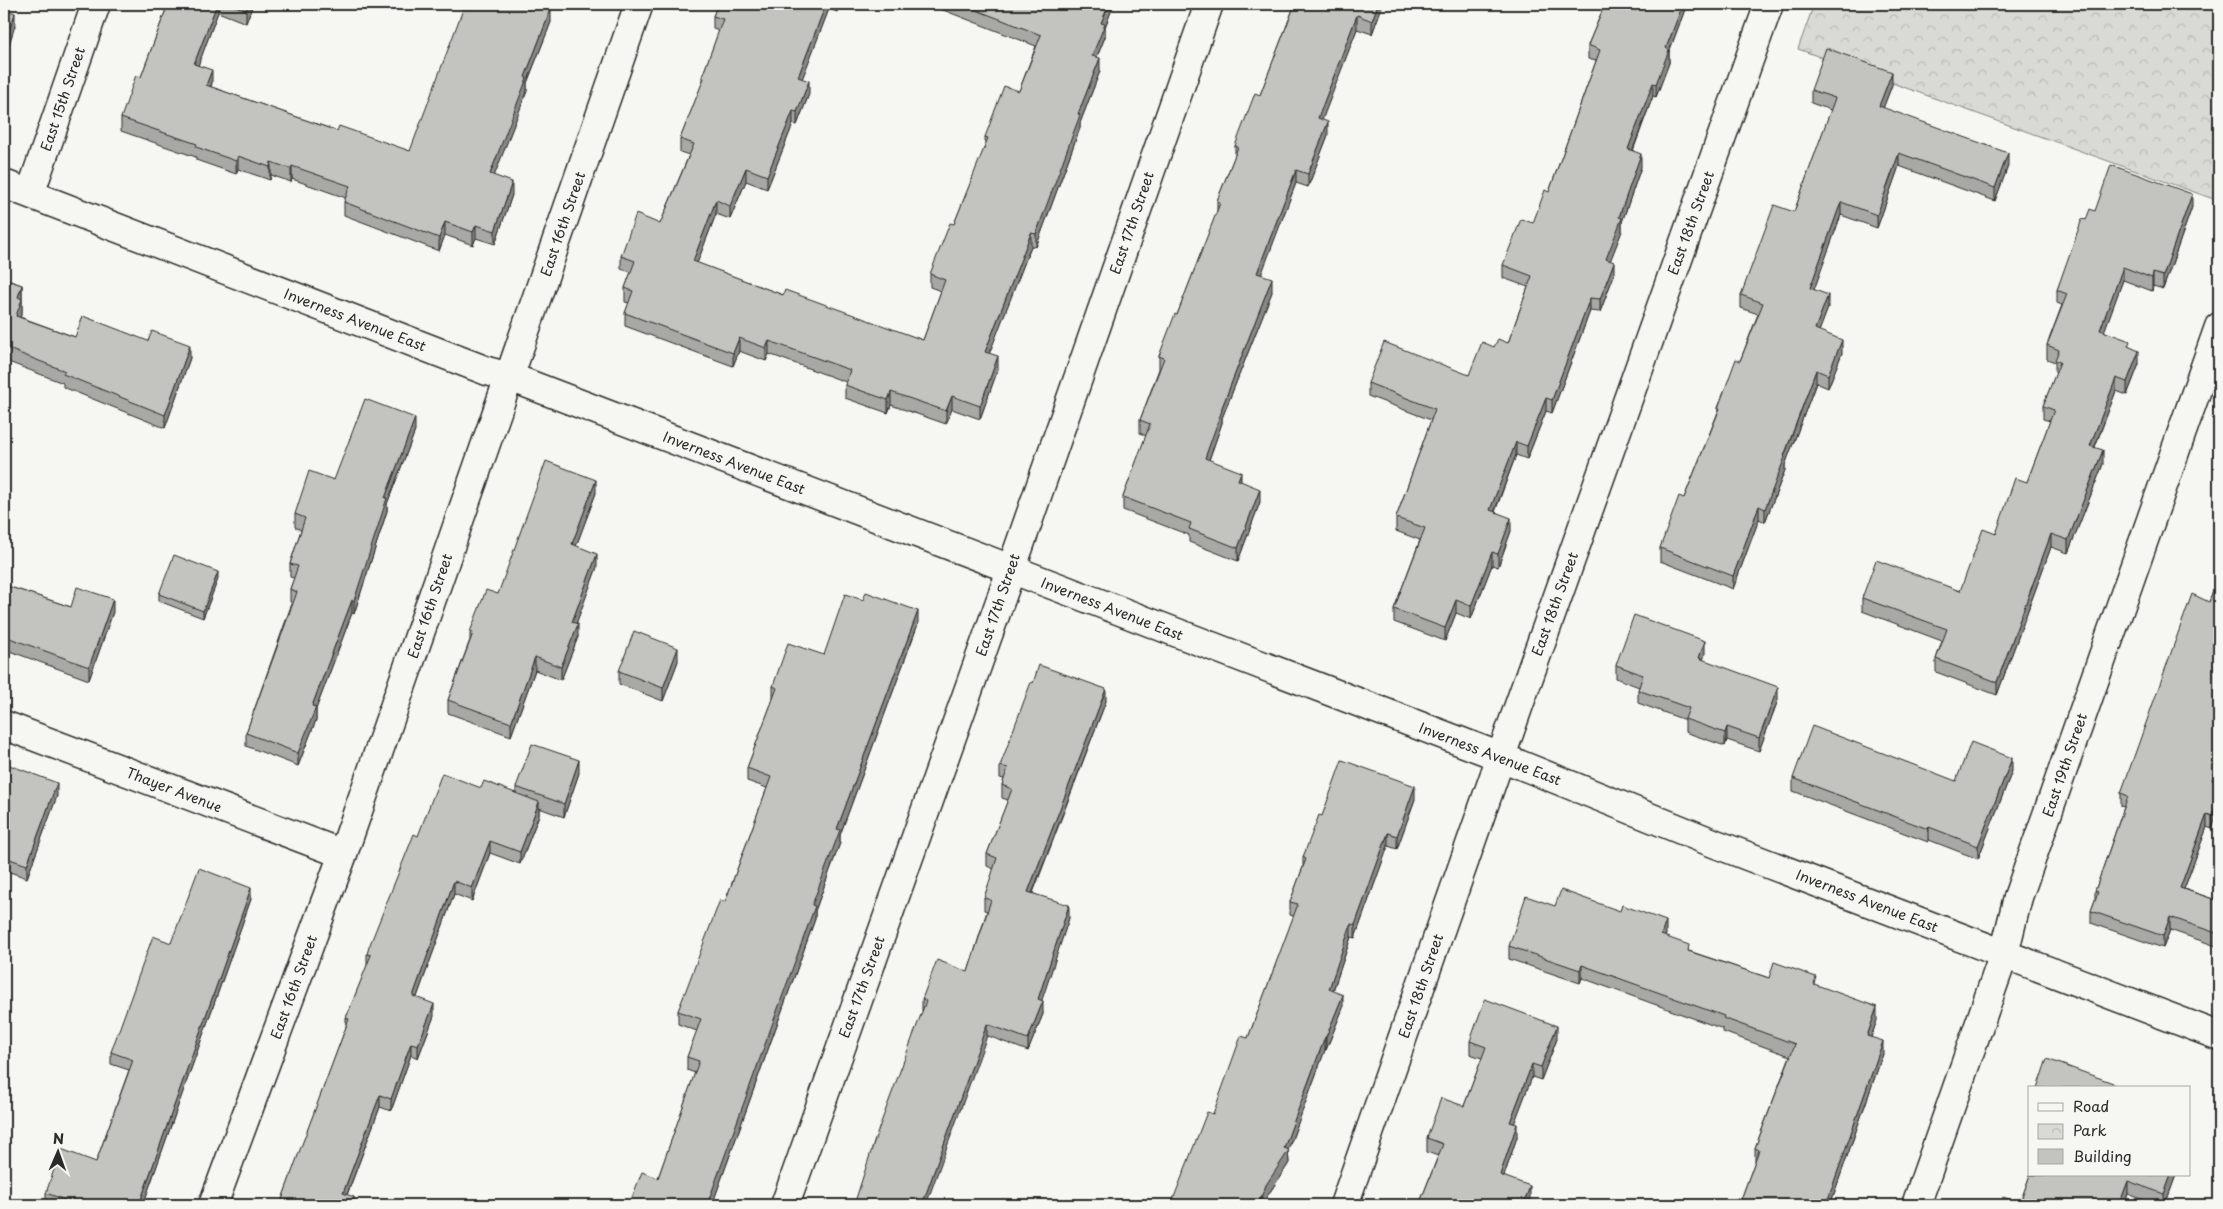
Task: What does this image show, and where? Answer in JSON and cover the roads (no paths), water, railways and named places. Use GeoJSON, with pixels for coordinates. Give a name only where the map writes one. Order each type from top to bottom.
{"type":"FeatureCollection","features":[{"type":"Feature","properties":{"kind":"street","name":"East 15th Street"},"geometry":{"type":"LineString","coordinates":[[30,194],[96,4]]}},
{"type":"Feature","properties":{"kind":"street","name":"East 16th Street"},"geometry":{"type":"LineString","coordinates":[[213,1205],[343,854],[639,4]]}},
{"type":"Feature","properties":{"kind":"street","name":"East 17th Street"},"geometry":{"type":"LineString","coordinates":[[785,1205],[1209,4]]}},
{"type":"Feature","properties":{"kind":"street","name":"East 18th Street"},"geometry":{"type":"LineString","coordinates":[[1344,1205],[1769,4]]}},
{"type":"Feature","properties":{"kind":"street","name":"Inverness Avenue East"},"geometry":{"type":"LineString","coordinates":[[4,184],[1501,757],[1716,844],[2219,1036]]}},
{"type":"Feature","properties":{"kind":"street","name":"East 19th Street"},"geometry":{"type":"LineString","coordinates":[[1916,1205],[2004,954],[2018,897],[2219,327]]}},
{"type":"Feature","properties":{"kind":"street","name":"Thayer Avenue"},"geometry":{"type":"LineString","coordinates":[[4,725],[343,854]]}}]}
